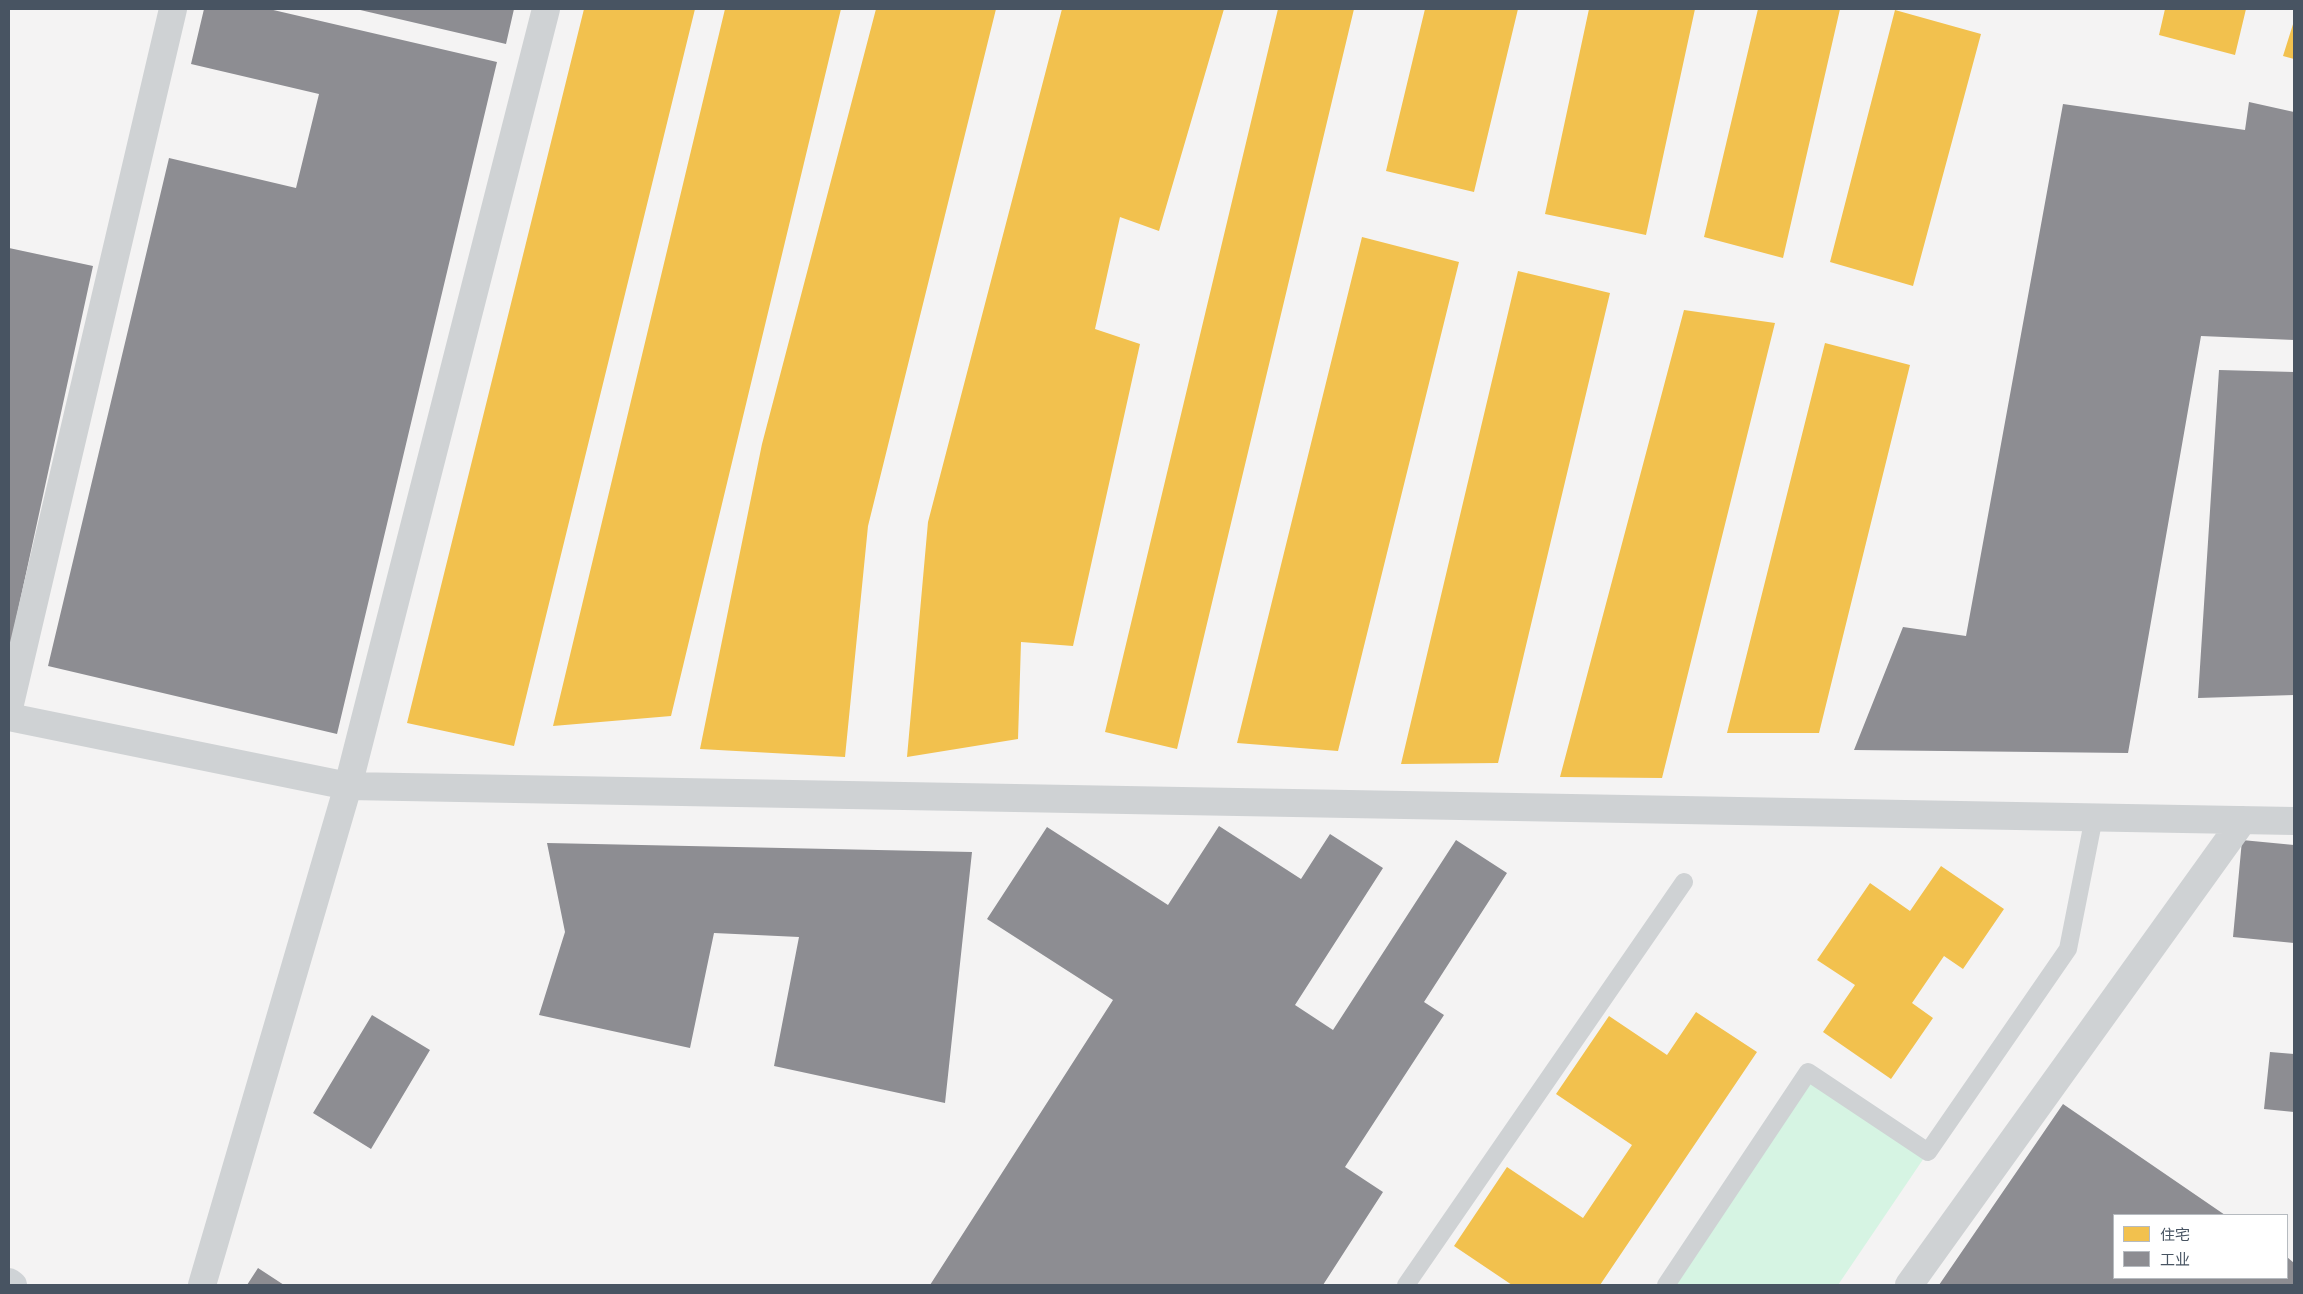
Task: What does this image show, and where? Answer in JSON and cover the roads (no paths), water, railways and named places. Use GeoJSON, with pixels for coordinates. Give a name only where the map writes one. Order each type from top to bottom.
{"type":"FeatureCollection","features":[{"type":"Feature","properties":{"kind":"street"},"geometry":{"type":"LineString","coordinates":[[9,708],[173,9]]}},
{"type":"Feature","properties":{"kind":"street"},"geometry":{"type":"LineString","coordinates":[[202,1285],[348,786],[546,9]]}},
{"type":"Feature","properties":{"kind":"street"},"geometry":{"type":"LineString","coordinates":[[9,717],[348,786],[2294,822]]}},
{"type":"Feature","properties":{"kind":"street"},"geometry":{"type":"LineString","coordinates":[[1909,1285],[2243,820]]}},
{"type":"Feature","properties":{"kind":"street"},"geometry":{"type":"LineString","coordinates":[[9,1282],[13,1285]]}},
{"type":"Feature","properties":{"kind":"lane"},"geometry":{"type":"LineString","coordinates":[[1666,1285],[1808,1072],[1928,1152],[2068,949],[2094,817]]}},
{"type":"Feature","properties":{"kind":"lane"},"geometry":{"type":"LineString","coordinates":[[1406,1285],[1684,882]]}}]}
